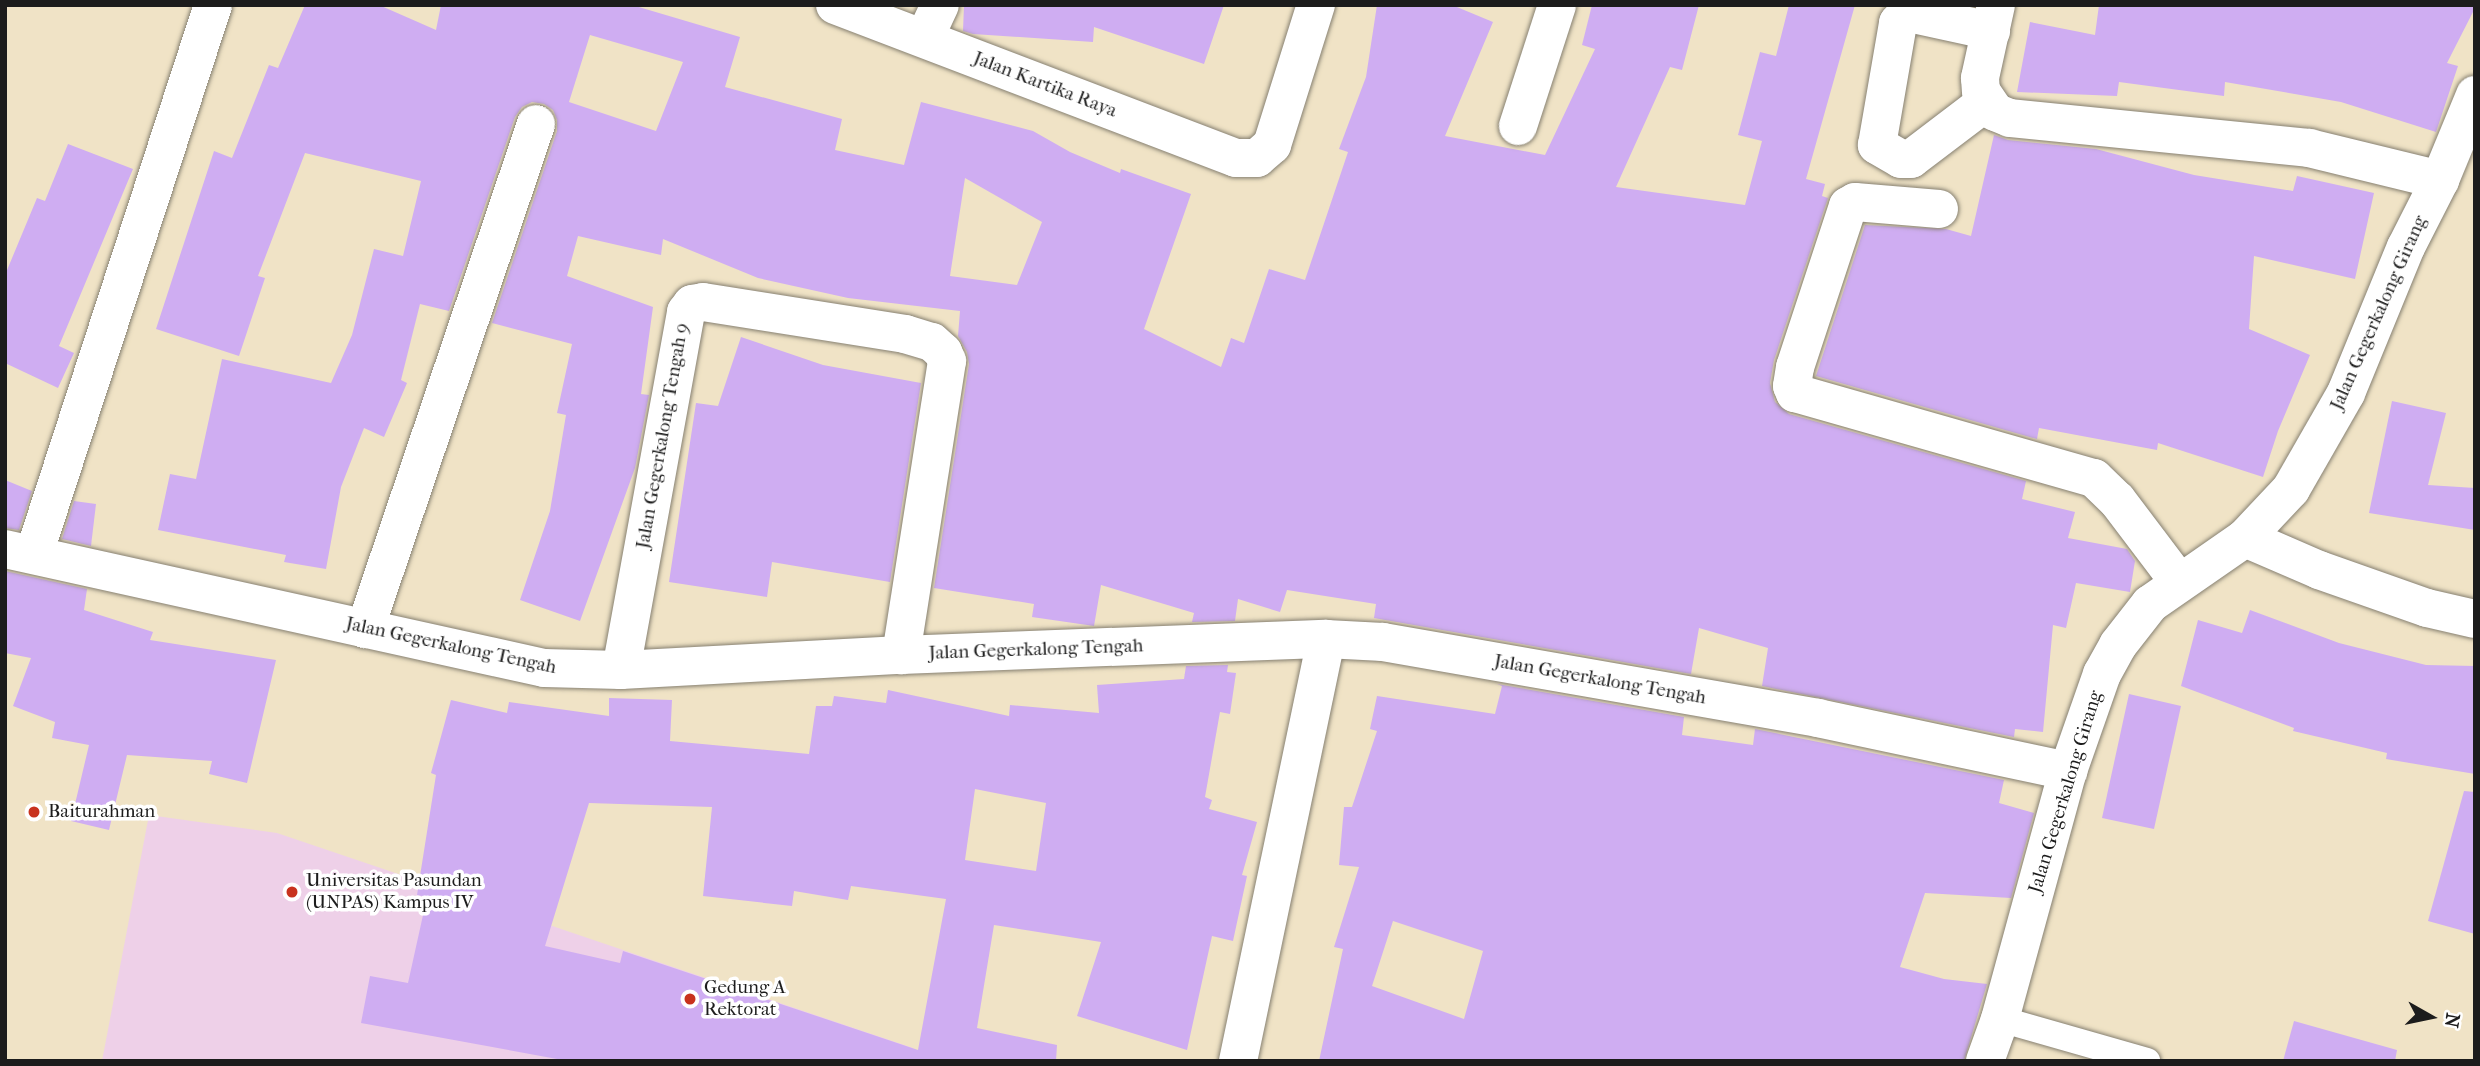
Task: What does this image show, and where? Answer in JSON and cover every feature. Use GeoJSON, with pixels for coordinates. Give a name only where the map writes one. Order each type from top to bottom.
{"type":"FeatureCollection","features":[{"type":"Feature","properties":{"kind":"street"},"geometry":{"type":"LineString","coordinates":[[20,552],[213,5]]}},
{"type":"Feature","properties":{"kind":"street","name":"Jalan Kartika Raya"},"geometry":{"type":"LineString","coordinates":[[835,5],[932,21],[1017,75],[1236,158],[1257,158],[1272,145],[1316,5]]}},
{"type":"Feature","properties":{"kind":"street"},"geometry":{"type":"LineString","coordinates":[[1518,126],[1557,5]]}},
{"type":"Feature","properties":{"kind":"street"},"geometry":{"type":"LineString","coordinates":[[1986,102],[1911,159],[1901,159],[1877,145],[1898,23],[1904,16],[1913,14],[1993,18],[1980,78],[1986,102],[1995,112],[2025,121],[2308,148],[2440,180]]}},
{"type":"Feature","properties":{"kind":"street","name":"Jalan Gegerkalong Girang"},"geometry":{"type":"LineString","coordinates":[[1985,1061],[2000,1019],[2068,771],[2102,674],[2118,645],[2150,604],[2245,538],[2291,489],[2317,448],[2346,393],[2406,247],[2440,180],[2475,94]]}},
{"type":"Feature","properties":{"kind":"street"},"geometry":{"type":"LineString","coordinates":[[365,629],[536,124]]}},
{"type":"Feature","properties":{"kind":"street"},"geometry":{"type":"LineString","coordinates":[[1939,209],[1855,202],[1848,206],[1796,367],[1793,386],[1795,393],[2094,478],[2118,500],[2179,582]]}},
{"type":"Feature","properties":{"kind":"street","name":"Jalan Gegerkalong Tengah 9"},"geometry":{"type":"LineString","coordinates":[[621,670],[686,312],[692,304],[703,302],[905,334],[932,342],[947,361],[901,655]]}},
{"type":"Feature","properties":{"kind":"street"},"geometry":{"type":"LineString","coordinates":[[2245,538],[2319,570],[2403,600],[2475,619]]}},
{"type":"Feature","properties":{"kind":"street","name":"Jalan Gegerkalong Tengah"},"geometry":{"type":"LineString","coordinates":[[20,552],[544,668],[621,670],[901,655],[1326,639],[1383,642],[1818,718],[2068,771]]}},
{"type":"Feature","properties":{"kind":"street"},"geometry":{"type":"LineString","coordinates":[[1238,1061],[1326,639]]}},
{"type":"Feature","properties":{"kind":"lane"},"geometry":{"type":"LineString","coordinates":[[2000,1019],[2147,1061]]}},
{"type":"Feature","properties":{"kind":"shaded area","name":"Universitas Pasundan (UNPAS) Kampus IV"},"geometry":{"type":"Polygon","coordinates":[[[149,815],[277,833],[913,1048],[909,1061],[102,1061],[149,815]]]}},
{"type":"Feature","properties":{"kind":"building"},"geometry":{"type":"Polygon","coordinates":[[[305,5],[379,5],[436,30],[441,5],[632,5],[740,37],[725,87],[842,119],[835,150],[904,165],[921,102],[1033,131],[1070,152],[1120,173],[1121,169],[1191,194],[1144,329],[1221,367],[1231,338],[1244,343],[1269,269],[1305,280],[1348,152],[1339,149],[1366,77],[1377,5],[1452,5],[1493,22],[1445,136],[1545,155],[1595,49],[1582,45],[1592,5],[1699,5],[1682,70],[1670,67],[1616,187],[1745,205],[1762,141],[1738,135],[1760,52],[1776,56],[1789,5],[1855,5],[1806,179],[1825,184],[1822,196],[1828,198],[1774,360],[1770,383],[1775,402],[1789,414],[2026,481],[2022,499],[2075,512],[2068,538],[2127,549],[2135,561],[2130,592],[2076,583],[2066,628],[2053,625],[2043,732],[2015,729],[2014,737],[1762,686],[1768,648],[1699,628],[1691,674],[1374,618],[1376,604],[1287,590],[1280,612],[1238,599],[1235,621],[1192,622],[1194,613],[1101,585],[1094,626],[1032,617],[1034,604],[934,588],[969,364],[967,352],[958,336],[960,311],[848,298],[758,278],[663,239],[661,255],[578,236],[567,276],[653,307],[641,394],[649,395],[635,468],[580,621],[520,600],[550,511],[566,415],[557,413],[572,344],[492,323],[557,131],[553,110],[544,104],[532,102],[522,107],[515,117],[449,311],[420,304],[401,380],[407,383],[384,437],[364,428],[341,487],[326,569],[284,562],[286,555],[158,530],[170,474],[196,479],[222,359],[331,383],[352,335],[374,249],[403,256],[421,181],[305,153],[258,276],[265,278],[239,356],[156,329],[214,151],[232,158],[269,65],[278,68],[305,5]],[[590,35],[569,102],[656,131],[683,62],[590,35]],[[965,178],[950,276],[1017,285],[1042,222],[965,178]]]}},
{"type":"Feature","properties":{"kind":"building"},"geometry":{"type":"Polygon","coordinates":[[[964,5],[1224,5],[1204,64],[1094,27],[1093,42],[973,34],[963,31],[964,5]]]}},
{"type":"Feature","properties":{"kind":"building"},"geometry":{"type":"Polygon","coordinates":[[[2099,5],[2475,5],[2475,8],[2447,63],[2458,66],[2436,132],[2341,102],[2225,82],[2224,96],[2119,82],[2117,96],[2017,92],[2030,22],[2095,35],[2099,5]]]}},
{"type":"Feature","properties":{"kind":"building"},"geometry":{"type":"Polygon","coordinates":[[[1994,135],[2008,140],[2096,149],[2194,175],[2293,191],[2297,176],[2374,193],[2355,279],[2254,256],[2249,329],[2310,355],[2278,431],[2263,477],[2158,443],[2157,450],[2039,428],[2037,439],[1816,376],[1865,225],[1946,229],[1971,236],[1994,135]]]}},
{"type":"Feature","properties":{"kind":"building"},"geometry":{"type":"Polygon","coordinates":[[[68,144],[133,169],[59,346],[74,353],[58,388],[5,363],[5,275],[37,198],[45,201],[68,144]]]}},
{"type":"Feature","properties":{"kind":"building"},"geometry":{"type":"Polygon","coordinates":[[[741,337],[823,365],[921,383],[890,582],[772,562],[767,597],[669,582],[696,403],[718,406],[741,337]]]}},
{"type":"Feature","properties":{"kind":"building"},"geometry":{"type":"Polygon","coordinates":[[[2392,401],[2446,413],[2428,485],[2475,488],[2475,530],[2369,513],[2392,401]]]}},
{"type":"Feature","properties":{"kind":"building"},"geometry":{"type":"Polygon","coordinates":[[[5,480],[32,491],[19,530],[5,528],[5,480]]]}},
{"type":"Feature","properties":{"kind":"building"},"geometry":{"type":"Polygon","coordinates":[[[74,501],[96,504],[91,546],[62,539],[74,501]]]}},
{"type":"Feature","properties":{"kind":"building"},"geometry":{"type":"Polygon","coordinates":[[[5,571],[87,589],[84,610],[153,632],[150,640],[276,660],[247,783],[209,774],[212,761],[127,755],[109,830],[71,821],[89,745],[52,738],[55,722],[13,706],[31,658],[5,653],[5,571]]]}},
{"type":"Feature","properties":{"kind":"building"},"geometry":{"type":"Polygon","coordinates":[[[2250,610],[2339,643],[2426,665],[2475,666],[2475,774],[2386,759],[2387,753],[2293,731],[2294,728],[2181,686],[2198,620],[2242,633],[2250,610]]]}},
{"type":"Feature","properties":{"kind":"building"},"geometry":{"type":"Polygon","coordinates":[[[1228,665],[1227,672],[1236,673],[1230,714],[1220,712],[1205,797],[1212,800],[1209,809],[1257,822],[1242,875],[1247,876],[1233,941],[1212,936],[1187,1050],[1077,1016],[1101,942],[994,925],[977,1028],[1057,1045],[1056,1061],[568,1061],[361,1023],[370,976],[408,983],[427,897],[417,895],[436,775],[431,773],[451,700],[507,713],[509,702],[609,716],[609,698],[672,700],[670,741],[809,754],[816,706],[832,706],[834,696],[886,703],[888,690],[1009,716],[1010,705],[1099,713],[1097,685],[1184,679],[1186,666],[1228,665]],[[975,789],[965,860],[1036,871],[1046,803],[975,789]],[[589,803],[545,946],[620,963],[623,951],[918,1050],[946,899],[851,886],[848,900],[794,891],[792,906],[703,896],[712,807],[589,803]]]}},
{"type":"Feature","properties":{"kind":"building"},"geometry":{"type":"Polygon","coordinates":[[[1497,684],[1684,717],[1682,735],[1753,745],[1755,729],[2004,780],[1999,803],[2034,813],[2011,898],[1925,893],[1900,967],[1944,979],[1987,984],[1964,1061],[1319,1061],[1343,949],[1334,947],[1359,867],[1339,865],[1344,807],[1352,807],[1377,731],[1370,729],[1377,696],[1495,714],[1502,686],[1497,684]],[[1393,921],[1372,986],[1464,1019],[1483,951],[1393,921]]]}},
{"type":"Feature","properties":{"kind":"building"},"geometry":{"type":"Polygon","coordinates":[[[2129,694],[2181,706],[2154,829],[2102,818],[2129,694]]]}},
{"type":"Feature","properties":{"kind":"building"},"geometry":{"type":"Polygon","coordinates":[[[2464,791],[2475,792],[2475,934],[2428,921],[2464,791]]]}},
{"type":"Feature","properties":{"kind":"building"},"geometry":{"type":"Polygon","coordinates":[[[2294,1021],[2397,1050],[2395,1061],[2283,1061],[2294,1021]]]}},
{"type":"Feature","properties":{"kind":"place","name":"Baiturahman"},"geometry":{"type":"Point","coordinates":[34,812]}},
{"type":"Feature","properties":{"kind":"place","name":"Universitas Pasundan (UNPAS) Kampus IV"},"geometry":{"type":"Point","coordinates":[292,892]}},
{"type":"Feature","properties":{"kind":"place","name":"Gedung A Rektorat"},"geometry":{"type":"Point","coordinates":[690,999]}}]}
